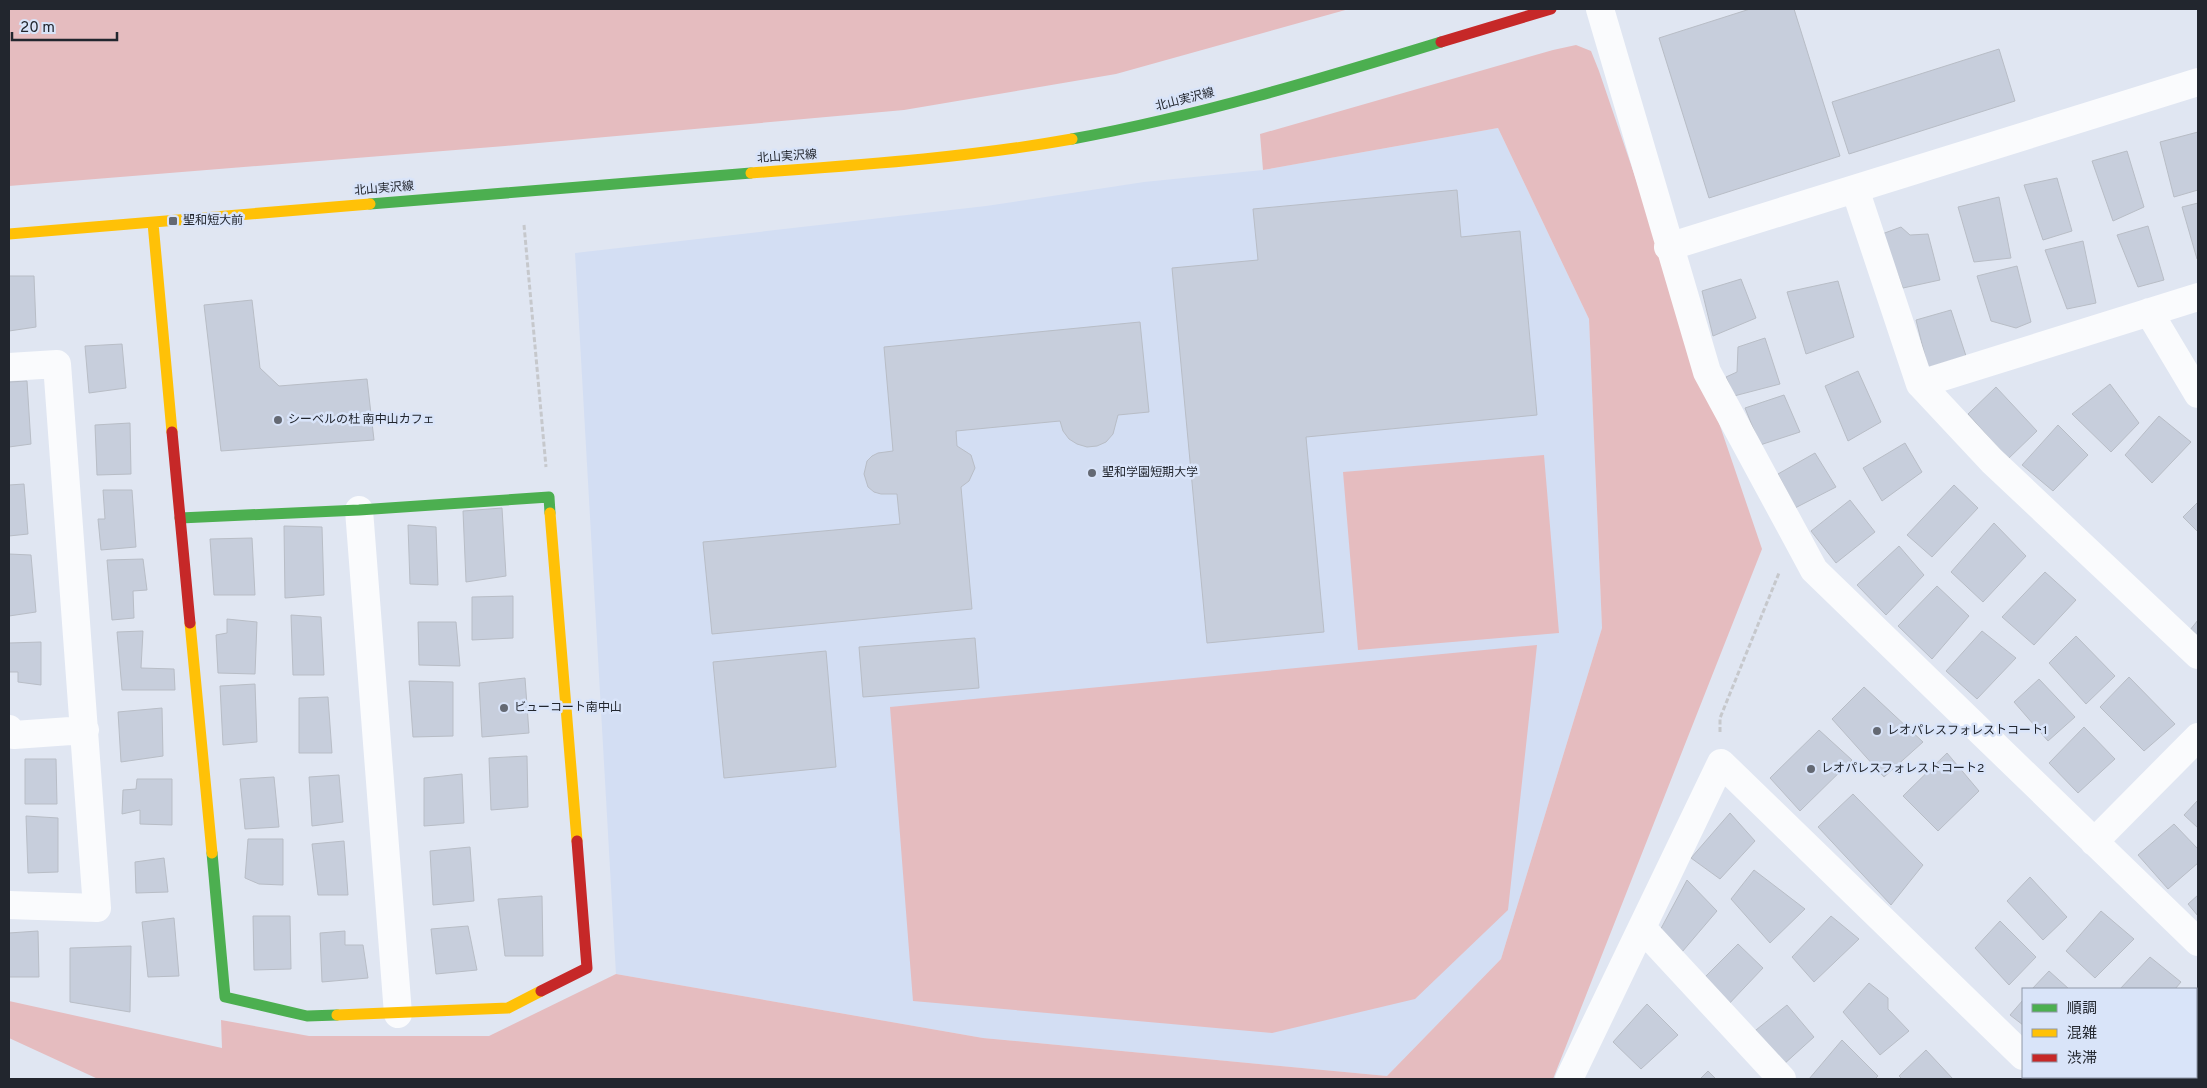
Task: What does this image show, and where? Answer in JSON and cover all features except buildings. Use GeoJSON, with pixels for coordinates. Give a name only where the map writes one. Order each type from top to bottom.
{"type":"FeatureCollection","features":[{"type":"Feature","properties":{"kind":"street","name":"北山実沢線"},"geometry":{"type":"LineString","coordinates":[[9,234],[528,190],[937,159],[1010,150],[1109,132],[1282,90],[1551,9]]}},
{"type":"Feature","properties":{"kind":"street"},"geometry":{"type":"LineString","coordinates":[[1600,9],[1668,246],[1707,372],[1814,570],[2198,942]]}},
{"type":"Feature","properties":{"kind":"street"},"geometry":{"type":"LineString","coordinates":[[1668,246],[2198,82]]}},
{"type":"Feature","properties":{"kind":"street"},"geometry":{"type":"LineString","coordinates":[[1855,189],[1920,384],[1992,461],[2198,655]]}},
{"type":"Feature","properties":{"kind":"street"},"geometry":{"type":"LineString","coordinates":[[153,223],[180,518],[225,997],[307,1016],[398,1014],[508,1008],[587,968],[549,497],[359,510],[180,518]]}},
{"type":"Feature","properties":{"kind":"street"},"geometry":{"type":"LineString","coordinates":[[1920,384],[2198,298]]}},
{"type":"Feature","properties":{"kind":"street"},"geometry":{"type":"LineString","coordinates":[[2149,312],[2198,394]]}},
{"type":"Feature","properties":{"kind":"street"},"geometry":{"type":"LineString","coordinates":[[9,367],[57,364],[97,908],[9,904]]}},
{"type":"Feature","properties":{"kind":"street"},"geometry":{"type":"LineString","coordinates":[[359,510],[398,1014]]}},
{"type":"Feature","properties":{"kind":"street"},"geometry":{"type":"LineString","coordinates":[[9,729],[14,736],[85,730]]}},
{"type":"Feature","properties":{"kind":"street"},"geometry":{"type":"LineString","coordinates":[[2094,842],[2198,737]]}},
{"type":"Feature","properties":{"kind":"street"},"geometry":{"type":"LineString","coordinates":[[1569,1079],[1721,763],[2022,1055]]}},
{"type":"Feature","properties":{"kind":"street"},"geometry":{"type":"LineString","coordinates":[[1642,929],[1782,1079]]}},
{"type":"Feature","properties":{"kind":"path"},"geometry":{"type":"LineString","coordinates":[[524,225],[549,497]]}},
{"type":"Feature","properties":{"kind":"path"},"geometry":{"type":"LineString","coordinates":[[1721,763],[1720,718],[1794,533]]}},
{"type":"Feature","properties":{"kind":"shaded area"},"geometry":{"type":"Polygon","coordinates":[[[9,9],[1349,9],[1116,74],[904,110],[505,146],[9,186],[9,9]]]}},
{"type":"Feature","properties":{"kind":"shaded area"},"geometry":{"type":"Polygon","coordinates":[[[1576,45],[1591,51],[1599,71],[1762,549],[1553,1079],[98,1079],[9,1038],[9,1001],[222,1048],[221,1020],[309,1036],[489,1036],[616,974],[983,1038],[1387,1076],[1501,959],[1602,628],[1589,319],[1498,128],[1263,170],[1260,134],[1576,45]]]}},
{"type":"Feature","properties":{"kind":"shaded area","name":"聖和学園短期大学"},"geometry":{"type":"Polygon","coordinates":[[[1498,128],[1589,319],[1602,628],[1501,959],[1387,1076],[983,1038],[616,974],[575,253],[986,206],[1144,182],[1263,170],[1498,128]]]}},
{"type":"Feature","properties":{"kind":"shaded area"},"geometry":{"type":"Polygon","coordinates":[[[1544,455],[1559,633],[1358,650],[1343,472],[1544,455]]]}},
{"type":"Feature","properties":{"kind":"shaded area"},"geometry":{"type":"Polygon","coordinates":[[[1537,645],[1508,910],[1415,999],[1272,1033],[913,1001],[890,707],[1537,645]]]}},
{"type":"Feature","properties":{"kind":"traffic: fast"},"geometry":{"type":"LineString","coordinates":[[1072,139],[1212,108],[1441,42]]}},
{"type":"Feature","properties":{"kind":"traffic: fast"},"geometry":{"type":"LineString","coordinates":[[370,204],[751,173]]}},
{"type":"Feature","properties":{"kind":"traffic: fast"},"geometry":{"type":"LineString","coordinates":[[180,518],[359,510],[549,497],[550,513]]}},
{"type":"Feature","properties":{"kind":"traffic: fast"},"geometry":{"type":"LineString","coordinates":[[212,853],[225,997],[307,1016],[337,1015]]}},
{"type":"Feature","properties":{"kind":"traffic: slow"},"geometry":{"type":"LineString","coordinates":[[751,173],[952,156],[1072,139]]}},
{"type":"Feature","properties":{"kind":"traffic: slow"},"geometry":{"type":"LineString","coordinates":[[9,234],[370,204]]}},
{"type":"Feature","properties":{"kind":"traffic: slow"},"geometry":{"type":"LineString","coordinates":[[153,223],[172,432]]}},
{"type":"Feature","properties":{"kind":"traffic: slow"},"geometry":{"type":"LineString","coordinates":[[550,513],[577,841]]}},
{"type":"Feature","properties":{"kind":"traffic: slow"},"geometry":{"type":"LineString","coordinates":[[190,623],[212,853]]}},
{"type":"Feature","properties":{"kind":"traffic: slow"},"geometry":{"type":"LineString","coordinates":[[337,1015],[508,1008],[541,991]]}},
{"type":"Feature","properties":{"kind":"traffic: jam"},"geometry":{"type":"LineString","coordinates":[[1441,42],[1551,9]]}},
{"type":"Feature","properties":{"kind":"traffic: jam"},"geometry":{"type":"LineString","coordinates":[[172,432],[190,623]]}},
{"type":"Feature","properties":{"kind":"traffic: jam"},"geometry":{"type":"LineString","coordinates":[[541,991],[587,968],[577,841]]}},
{"type":"Feature","properties":{"kind":"place","name":"聖和短大前"},"geometry":{"type":"Point","coordinates":[173,221]}},
{"type":"Feature","properties":{"kind":"place","name":"シーベルの杜 南中山カフェ"},"geometry":{"type":"Point","coordinates":[278,420]}},
{"type":"Feature","properties":{"kind":"place","name":"聖和学園短期大学"},"geometry":{"type":"Point","coordinates":[1092,473]}},
{"type":"Feature","properties":{"kind":"place","name":"ビューコート南中山"},"geometry":{"type":"Point","coordinates":[504,708]}},
{"type":"Feature","properties":{"kind":"place","name":"レオパレスフォレストコート1"},"geometry":{"type":"Point","coordinates":[1877,731]}},
{"type":"Feature","properties":{"kind":"place","name":"レオパレスフォレストコート2"},"geometry":{"type":"Point","coordinates":[1811,769]}}]}
